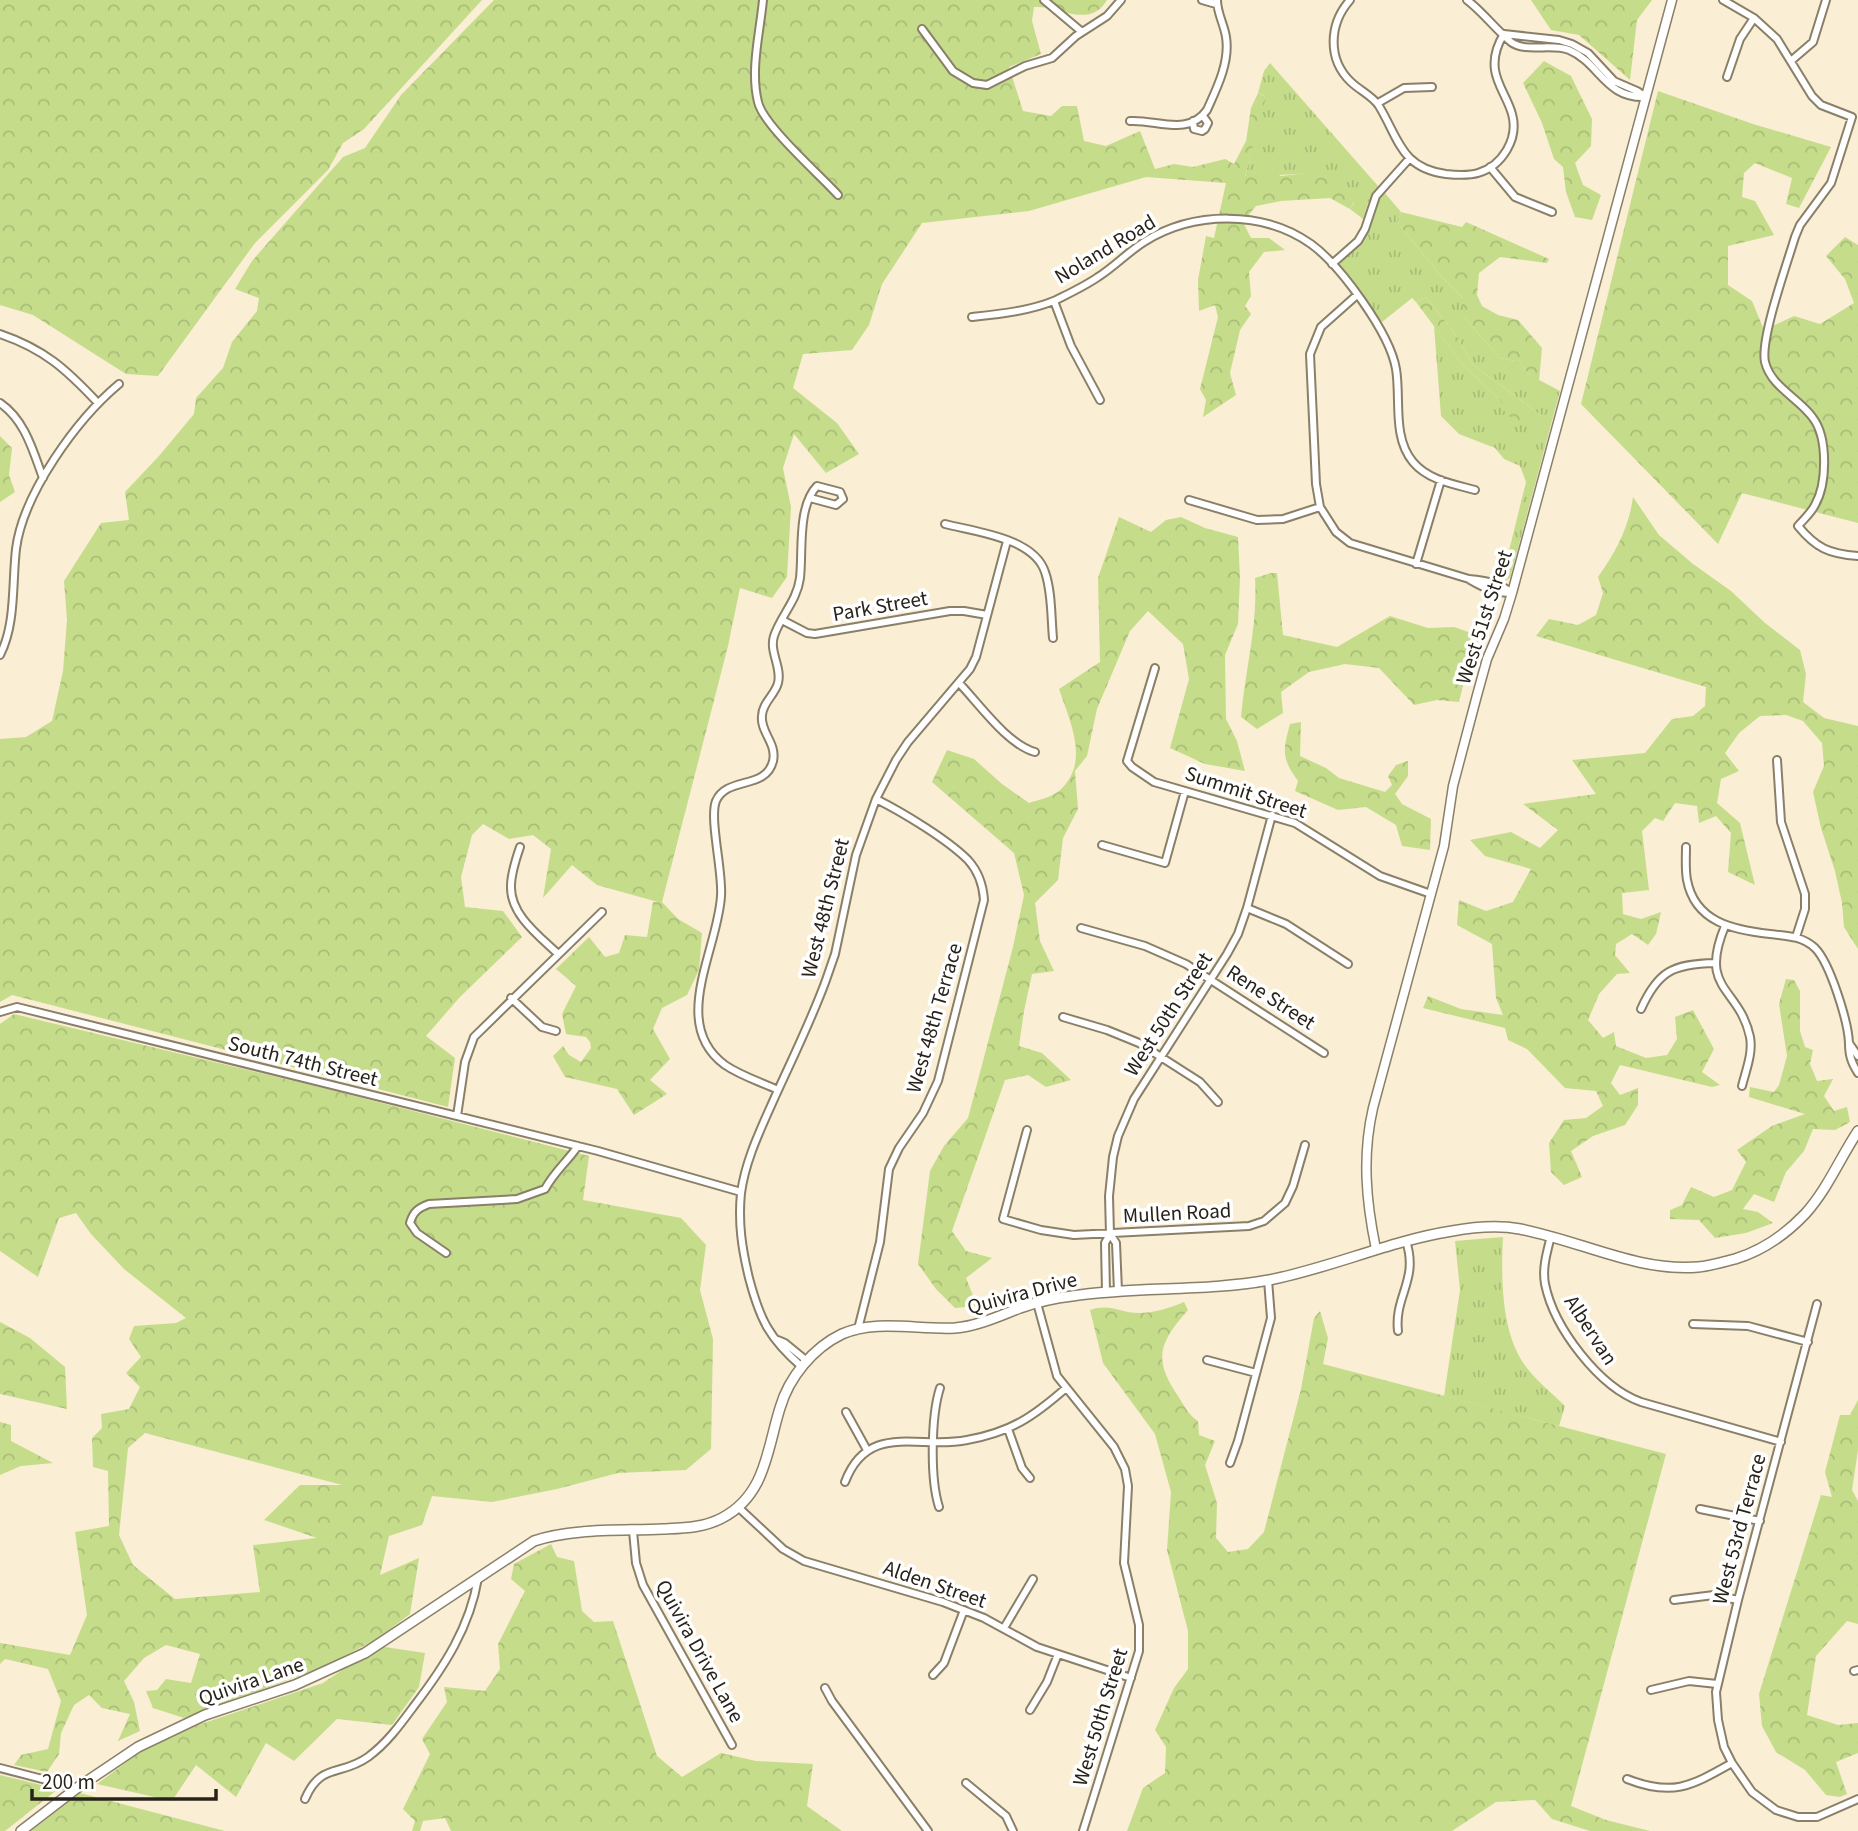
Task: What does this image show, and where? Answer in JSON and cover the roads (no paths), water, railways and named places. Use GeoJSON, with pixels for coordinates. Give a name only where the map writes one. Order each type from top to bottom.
{"type":"FeatureCollection","features":[{"type":"Feature","properties":{"kind":"main road","name":"Quivira Drive"},"geometry":{"type":"LineString","coordinates":[[495,1567],[517,1550],[540,1539],[558,1535],[696,1527],[719,1520],[749,1496],[759,1479],[771,1450],[779,1409],[787,1388],[804,1364],[819,1348],[858,1329],[956,1328],[973,1325],[1037,1303],[1106,1292],[1216,1286],[1268,1280],[1406,1241],[1451,1231],[1491,1227],[1517,1228],[1634,1260],[1666,1266],[1700,1267],[1731,1260],[1759,1248],[1788,1229],[1813,1204],[1858,1131]]}},
{"type":"Feature","properties":{"kind":"main road","name":"Quivira Lane"},"geometry":{"type":"LineString","coordinates":[[21,1831],[117,1759],[178,1726],[295,1685],[365,1653],[495,1567]]}},
{"type":"Feature","properties":{"kind":"street"},"geometry":{"type":"LineString","coordinates":[[763,0],[757,56],[758,103],[772,127],[838,195]]}},
{"type":"Feature","properties":{"kind":"street"},"geometry":{"type":"LineString","coordinates":[[1044,0],[1082,32]]}},
{"type":"Feature","properties":{"kind":"street"},"geometry":{"type":"LineString","coordinates":[[922,29],[953,71],[973,83],[987,85],[1025,66],[1052,58],[1082,32],[1107,16],[1121,0]]}},
{"type":"Feature","properties":{"kind":"street"},"geometry":{"type":"LineString","coordinates":[[1130,121],[1172,126],[1203,116],[1227,56],[1225,30],[1217,2],[1202,0]]}},
{"type":"Feature","properties":{"kind":"street"},"geometry":{"type":"LineString","coordinates":[[1350,0],[1335,26],[1333,47],[1344,75],[1378,103],[1398,145],[1409,159],[1428,170],[1452,174],[1478,173],[1501,159],[1507,150],[1513,130],[1512,111],[1495,71],[1497,48],[1504,34]]}},
{"type":"Feature","properties":{"kind":"street"},"geometry":{"type":"LineString","coordinates":[[1467,0],[1512,43],[1544,43],[1585,56],[1616,90],[1636,98],[1646,97]]}},
{"type":"Feature","properties":{"kind":"street","name":"West 51st Street"},"geometry":{"type":"LineString","coordinates":[[1376,1249],[1365,1185],[1367,1136],[1444,846],[1452,786],[1487,659],[1512,593],[1672,0]]}},
{"type":"Feature","properties":{"kind":"street"},"geometry":{"type":"LineString","coordinates":[[1723,0],[1754,18],[1777,39],[1812,96],[1821,105],[1852,117],[1831,183],[1794,237],[1765,344],[1765,361],[1768,371],[1780,387],[1812,416],[1822,437],[1820,495],[1798,526],[1819,547],[1831,552],[1858,556]]}},
{"type":"Feature","properties":{"kind":"street"},"geometry":{"type":"LineString","coordinates":[[1792,60],[1813,41],[1826,0]]}},
{"type":"Feature","properties":{"kind":"street"},"geometry":{"type":"LineString","coordinates":[[1727,77],[1741,39],[1754,18]]}},
{"type":"Feature","properties":{"kind":"street"},"geometry":{"type":"LineString","coordinates":[[1378,103],[1404,88],[1432,87]]}},
{"type":"Feature","properties":{"kind":"street"},"geometry":{"type":"LineString","coordinates":[[1193,121],[1194,129],[1205,130],[1208,122],[1203,116]]}},
{"type":"Feature","properties":{"kind":"street"},"geometry":{"type":"LineString","coordinates":[[1332,264],[1358,241],[1376,196],[1409,159]]}},
{"type":"Feature","properties":{"kind":"street"},"geometry":{"type":"LineString","coordinates":[[1490,167],[1506,190],[1515,197],[1524,203],[1552,212]]}},
{"type":"Feature","properties":{"kind":"street","name":"Noland Road"},"geometry":{"type":"LineString","coordinates":[[972,317],[1009,313],[1054,301],[1098,277],[1146,241],[1184,224],[1224,218],[1252,221],[1292,234],[1309,243],[1332,264],[1382,328],[1392,352],[1398,380],[1401,432],[1407,453],[1422,470],[1441,480],[1475,490]]}},
{"type":"Feature","properties":{"kind":"street"},"geometry":{"type":"LineString","coordinates":[[1357,295],[1321,327],[1310,354],[1316,484],[1320,507],[1336,533],[1350,543],[1469,579],[1502,594],[1512,593]]}},
{"type":"Feature","properties":{"kind":"street"},"geometry":{"type":"LineString","coordinates":[[1054,301],[1071,346],[1100,400]]}},
{"type":"Feature","properties":{"kind":"street"},"geometry":{"type":"LineString","coordinates":[[0,334],[26,343],[58,362],[97,402]]}},
{"type":"Feature","properties":{"kind":"street"},"geometry":{"type":"LineString","coordinates":[[0,655],[8,636],[20,527],[30,499],[82,420],[97,402],[119,384]]}},
{"type":"Feature","properties":{"kind":"street"},"geometry":{"type":"LineString","coordinates":[[0,403],[13,413],[19,422],[43,478]]}},
{"type":"Feature","properties":{"kind":"street"},"geometry":{"type":"LineString","coordinates":[[1416,564],[1441,480]]}},
{"type":"Feature","properties":{"kind":"street"},"geometry":{"type":"LineString","coordinates":[[778,1090],[720,1061],[704,1040],[697,1007],[722,895],[722,873],[713,810],[723,791],[760,778],[771,768],[773,747],[761,718],[779,680],[773,638],[798,587],[803,527],[810,498],[817,486],[840,492],[843,499],[836,505],[810,498]]}},
{"type":"Feature","properties":{"kind":"street"},"geometry":{"type":"LineString","coordinates":[[1189,500],[1257,520],[1283,519],[1320,507]]}},
{"type":"Feature","properties":{"kind":"street"},"geometry":{"type":"LineString","coordinates":[[945,524],[1030,550],[1045,570],[1053,638]]}},
{"type":"Feature","properties":{"kind":"street","name":"West 48th Street"},"geometry":{"type":"LineString","coordinates":[[804,1364],[785,1343],[770,1332],[760,1314],[743,1251],[741,1192],[749,1158],[826,980],[838,940],[856,855],[876,799],[908,742],[926,718],[960,684],[975,657],[1007,541]]}},
{"type":"Feature","properties":{"kind":"street","name":"Park Street"},"geometry":{"type":"LineString","coordinates":[[782,620],[807,633],[815,634],[950,611],[987,615]]}},
{"type":"Feature","properties":{"kind":"street","name":"Summit Street"},"geometry":{"type":"LineString","coordinates":[[1154,668],[1127,761],[1132,767],[1146,777],[1185,791],[1272,815],[1305,828],[1380,876],[1431,894]]}},
{"type":"Feature","properties":{"kind":"street"},"geometry":{"type":"LineString","coordinates":[[960,684],[1013,740],[1035,752]]}},
{"type":"Feature","properties":{"kind":"street"},"geometry":{"type":"LineString","coordinates":[[1777,761],[1781,822],[1805,894],[1805,909],[1796,937]]}},
{"type":"Feature","properties":{"kind":"street"},"geometry":{"type":"LineString","coordinates":[[1102,845],[1165,863],[1185,791]]}},
{"type":"Feature","properties":{"kind":"street","name":"West 48th Terrace"},"geometry":{"type":"LineString","coordinates":[[858,1329],[880,1242],[889,1169],[899,1148],[923,1114],[938,1081],[984,900],[981,880],[969,861],[907,816],[876,799]]}},
{"type":"Feature","properties":{"kind":"street","name":"West 50th Street"},"geometry":{"type":"LineString","coordinates":[[1106,1292],[1105,1243],[1110,1234],[1110,1177],[1118,1136],[1134,1099],[1238,934],[1272,815]]}},
{"type":"Feature","properties":{"kind":"street"},"geometry":{"type":"LineString","coordinates":[[520,847],[511,885],[514,906],[557,953]]}},
{"type":"Feature","properties":{"kind":"street"},"geometry":{"type":"LineString","coordinates":[[1686,847],[1690,890],[1704,911],[1725,926],[1737,930],[1796,937],[1815,948],[1828,965],[1836,987],[1849,1044],[1849,1057],[1858,1072]]}},
{"type":"Feature","properties":{"kind":"street"},"geometry":{"type":"LineString","coordinates":[[1247,908],[1286,924],[1348,964]]}},
{"type":"Feature","properties":{"kind":"street"},"geometry":{"type":"LineString","coordinates":[[457,1116],[468,1048],[474,1037],[601,912]]}},
{"type":"Feature","properties":{"kind":"street"},"geometry":{"type":"LineString","coordinates":[[1725,926],[1715,962],[1723,987],[1744,1020],[1750,1037],[1751,1050],[1742,1086]]}},
{"type":"Feature","properties":{"kind":"street","name":"Rene Street"},"geometry":{"type":"LineString","coordinates":[[1081,928],[1146,946],[1186,964],[1324,1053]]}},
{"type":"Feature","properties":{"kind":"street"},"geometry":{"type":"LineString","coordinates":[[1641,1009],[1651,988],[1667,972],[1679,966],[1715,962]]}},
{"type":"Feature","properties":{"kind":"street"},"geometry":{"type":"LineString","coordinates":[[511,998],[542,1027],[556,1031]]}},
{"type":"Feature","properties":{"kind":"street","name":"South 74th Street"},"geometry":{"type":"LineString","coordinates":[[0,1012],[17,1007],[578,1146],[741,1192]]}},
{"type":"Feature","properties":{"kind":"street"},"geometry":{"type":"LineString","coordinates":[[1063,1017],[1124,1036],[1200,1082],[1218,1102]]}},
{"type":"Feature","properties":{"kind":"street"},"geometry":{"type":"LineString","coordinates":[[1849,1044],[1858,1056]]}},
{"type":"Feature","properties":{"kind":"street","name":"Mullen Road"},"geometry":{"type":"LineString","coordinates":[[1027,1130],[1003,1219],[1063,1234],[1236,1227],[1264,1221],[1279,1210],[1290,1194],[1305,1145]]}},
{"type":"Feature","properties":{"kind":"street"},"geometry":{"type":"LineString","coordinates":[[446,1253],[417,1233],[411,1223],[419,1208],[429,1204],[517,1199],[545,1189],[552,1174],[566,1163],[578,1146]]}},
{"type":"Feature","properties":{"kind":"street","name":"West 50th Street"},"geometry":{"type":"LineString","coordinates":[[1110,1234],[1116,1243],[1118,1291]]}},
{"type":"Feature","properties":{"kind":"street","name":"Albervan"},"geometry":{"type":"LineString","coordinates":[[1551,1237],[1544,1274],[1552,1305],[1581,1353],[1605,1381],[1624,1395],[1641,1402],[1781,1442]]}},
{"type":"Feature","properties":{"kind":"street"},"geometry":{"type":"LineString","coordinates":[[1398,1331],[1398,1313],[1411,1265],[1406,1241]]}},
{"type":"Feature","properties":{"kind":"street"},"geometry":{"type":"LineString","coordinates":[[1230,1463],[1271,1318],[1268,1280]]}},
{"type":"Feature","properties":{"kind":"street","name":"West 50th Street"},"geometry":{"type":"LineString","coordinates":[[1037,1303],[1055,1370],[1066,1388],[1115,1447],[1125,1469],[1128,1486],[1124,1563],[1140,1635],[1138,1657],[1083,1831]]}},
{"type":"Feature","properties":{"kind":"street","name":"West 53rd Terrace"},"geometry":{"type":"LineString","coordinates":[[1732,1763],[1724,1747],[1718,1720],[1717,1684],[1817,1304]]}},
{"type":"Feature","properties":{"kind":"street"},"geometry":{"type":"LineString","coordinates":[[1693,1324],[1748,1326],[1808,1342]]}},
{"type":"Feature","properties":{"kind":"street"},"geometry":{"type":"LineString","coordinates":[[1207,1360],[1256,1373]]}},
{"type":"Feature","properties":{"kind":"street"},"geometry":{"type":"LineString","coordinates":[[939,1507],[934,1490],[934,1441],[935,1403],[940,1388]]}},
{"type":"Feature","properties":{"kind":"street"},"geometry":{"type":"LineString","coordinates":[[845,1482],[854,1464],[867,1450],[897,1441],[965,1441],[1008,1429],[1032,1417],[1066,1388]]}},
{"type":"Feature","properties":{"kind":"street"},"geometry":{"type":"LineString","coordinates":[[846,1412],[867,1450]]}},
{"type":"Feature","properties":{"kind":"street"},"geometry":{"type":"LineString","coordinates":[[1008,1429],[1021,1468],[1030,1478]]}},
{"type":"Feature","properties":{"kind":"street","name":"Alden Street"},"geometry":{"type":"LineString","coordinates":[[738,1507],[783,1549],[804,1561],[918,1593],[1004,1628],[1037,1647],[1132,1678]]}},
{"type":"Feature","properties":{"kind":"street"},"geometry":{"type":"LineString","coordinates":[[1700,1509],[1760,1521]]}},
{"type":"Feature","properties":{"kind":"street","name":"Quivira Drive Lane"},"geometry":{"type":"LineString","coordinates":[[633,1531],[636,1563],[643,1585],[732,1745]]}},
{"type":"Feature","properties":{"kind":"street"},"geometry":{"type":"LineString","coordinates":[[305,1799],[311,1784],[319,1778],[330,1771],[354,1766],[392,1737],[453,1649],[470,1612],[479,1576]]}},
{"type":"Feature","properties":{"kind":"street"},"geometry":{"type":"LineString","coordinates":[[1004,1628],[1033,1579]]}},
{"type":"Feature","properties":{"kind":"street"},"geometry":{"type":"LineString","coordinates":[[1674,1600],[1714,1595],[1738,1600]]}},
{"type":"Feature","properties":{"kind":"street"},"geometry":{"type":"LineString","coordinates":[[933,1675],[944,1663],[964,1610]]}},
{"type":"Feature","properties":{"kind":"street"},"geometry":{"type":"LineString","coordinates":[[1030,1710],[1047,1682],[1058,1654]]}},
{"type":"Feature","properties":{"kind":"street"},"geometry":{"type":"LineString","coordinates":[[1651,1690],[1689,1681],[1717,1684]]}},
{"type":"Feature","properties":{"kind":"street"},"geometry":{"type":"LineString","coordinates":[[825,1688],[844,1718],[928,1831]]}},
{"type":"Feature","properties":{"kind":"street"},"geometry":{"type":"LineString","coordinates":[[1627,1779],[1649,1788],[1670,1790],[1689,1785],[1732,1763],[1752,1792],[1776,1810],[1787,1814],[1817,1817],[1858,1799]]}},
{"type":"Feature","properties":{"kind":"street"},"geometry":{"type":"LineString","coordinates":[[0,1768],[77,1788]]}},
{"type":"Feature","properties":{"kind":"street"},"geometry":{"type":"LineString","coordinates":[[966,1783],[1006,1816],[1013,1831]]}}]}
